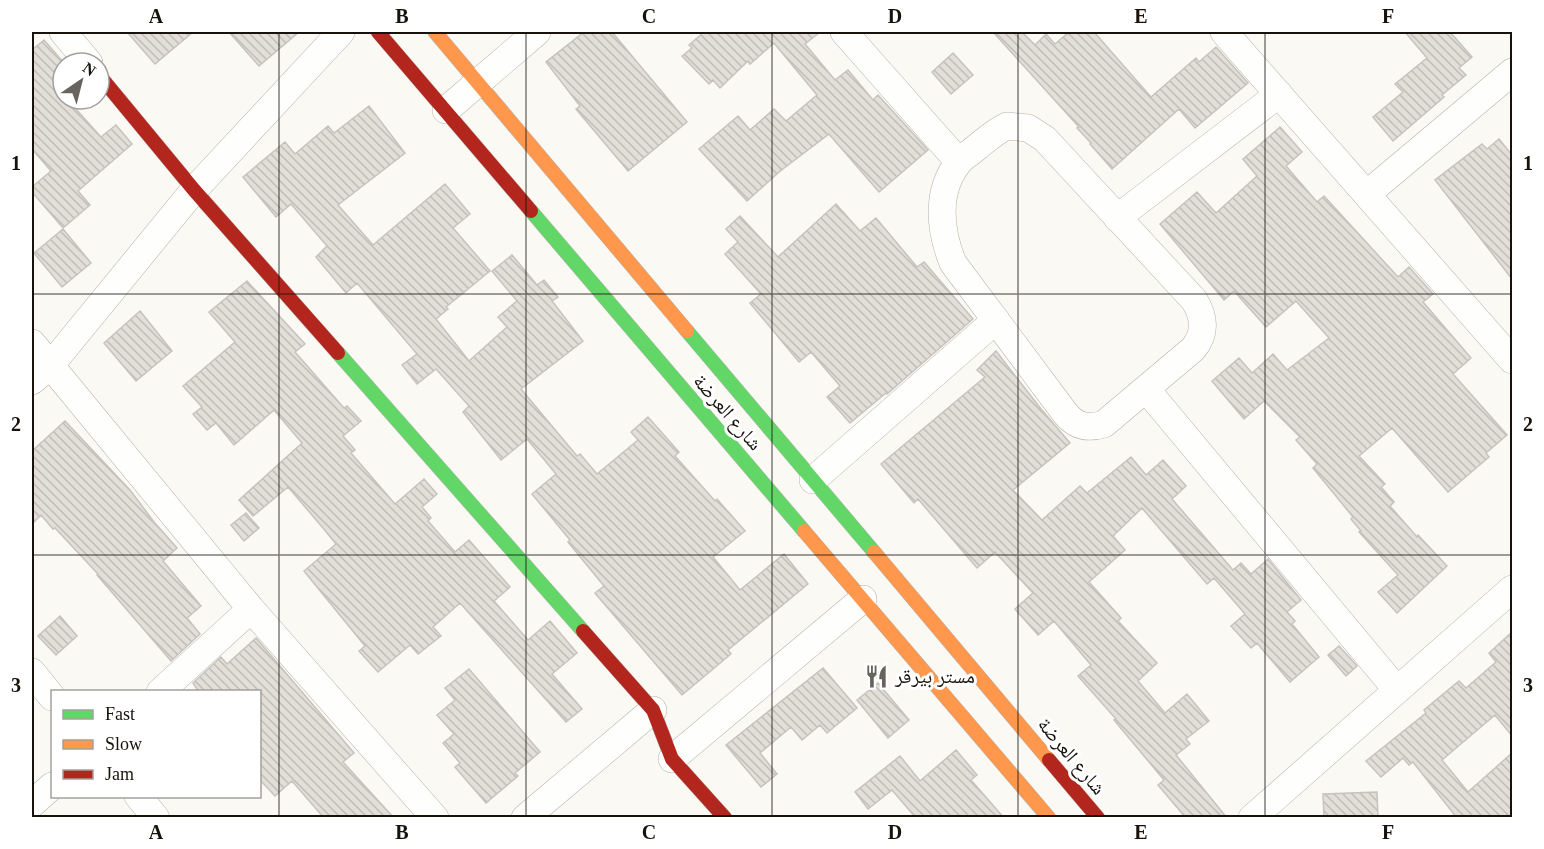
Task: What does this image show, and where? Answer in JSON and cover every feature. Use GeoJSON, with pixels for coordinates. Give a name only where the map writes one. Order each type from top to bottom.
{"type":"FeatureCollection","features":[{"type":"Feature","properties":{"kind":"main road","name":"شارع العرضة"},"geometry":{"type":"LineString","coordinates":[[378,32],[1049,818]]}},
{"type":"Feature","properties":{"kind":"main road","name":"شارع العرضة"},"geometry":{"type":"LineString","coordinates":[[435,32],[1098,818]]}},
{"type":"Feature","properties":{"kind":"main road"},"geometry":{"type":"LineString","coordinates":[[111,90],[194,190],[653,710],[672,759],[725,818]]}},
{"type":"Feature","properties":{"kind":"street"},"geometry":{"type":"LineString","coordinates":[[63,32],[79,51]]}},
{"type":"Feature","properties":{"kind":"street"},"geometry":{"type":"LineString","coordinates":[[41,374],[194,190],[341,32]]}},
{"type":"Feature","properties":{"kind":"street"},"geometry":{"type":"LineString","coordinates":[[446,110],[537,32]]}},
{"type":"Feature","properties":{"kind":"street"},"geometry":{"type":"LineString","coordinates":[[844,32],[959,162]]}},
{"type":"Feature","properties":{"kind":"street"},"geometry":{"type":"LineString","coordinates":[[1224,32],[1512,360]]}},
{"type":"Feature","properties":{"kind":"street"},"geometry":{"type":"LineString","coordinates":[[1366,194],[1512,72]]}},
{"type":"Feature","properties":{"kind":"street"},"geometry":{"type":"LineString","coordinates":[[1117,218],[1279,94]]}},
{"type":"Feature","properties":{"kind":"street"},"geometry":{"type":"LineString","coordinates":[[1007,126],[1028,128],[1045,139],[1117,218],[1194,300],[1199,307],[1203,323],[1200,341],[1104,424],[1095,427],[1077,424],[1065,413],[953,263],[945,243],[941,222],[943,201],[949,181],[959,162],[998,130],[1007,126]]}},
{"type":"Feature","properties":{"kind":"street"},"geometry":{"type":"LineString","coordinates":[[813,480],[996,320]]}},
{"type":"Feature","properties":{"kind":"street"},"geometry":{"type":"LineString","coordinates":[[32,344],[41,374],[435,818]]}},
{"type":"Feature","properties":{"kind":"street"},"geometry":{"type":"LineString","coordinates":[[1146,389],[1398,690]]}},
{"type":"Feature","properties":{"kind":"street"},"geometry":{"type":"LineString","coordinates":[[1252,818],[1512,591]]}},
{"type":"Feature","properties":{"kind":"street"},"geometry":{"type":"LineString","coordinates":[[672,759],[863,599]]}},
{"type":"Feature","properties":{"kind":"street"},"geometry":{"type":"LineString","coordinates":[[162,690],[251,609]]}},
{"type":"Feature","properties":{"kind":"street"},"geometry":{"type":"LineString","coordinates":[[32,672],[51,696]]}},
{"type":"Feature","properties":{"kind":"street"},"geometry":{"type":"LineString","coordinates":[[525,818],[653,710]]}},
{"type":"Feature","properties":{"kind":"street"},"geometry":{"type":"LineString","coordinates":[[32,804],[51,787]]}},
{"type":"Feature","properties":{"kind":"street"},"geometry":{"type":"LineString","coordinates":[[140,798],[156,818]]}},
{"type":"Feature","properties":{"kind":"building"},"geometry":{"type":"Polygon","coordinates":[[[127,32],[193,32],[155,64],[127,32]]]}},
{"type":"Feature","properties":{"kind":"building"},"geometry":{"type":"Polygon","coordinates":[[[229,32],[299,32],[259,66],[229,32]]]}},
{"type":"Feature","properties":{"kind":"building"},"geometry":{"type":"Polygon","coordinates":[[[584,32],[612,32],[687,122],[628,171],[576,109],[580,106],[546,62],[584,32]]]}},
{"type":"Feature","properties":{"kind":"building"},"geometry":{"type":"Polygon","coordinates":[[[704,32],[820,32],[805,44],[835,80],[848,70],[873,100],[878,95],[928,150],[879,192],[829,134],[779,172],[747,201],[699,149],[738,116],[750,130],[774,109],[786,121],[817,95],[774,43],[750,64],[748,61],[720,88],[713,80],[709,84],[682,56],[692,48],[689,45],[704,32]]]}},
{"type":"Feature","properties":{"kind":"building"},"geometry":{"type":"Polygon","coordinates":[[[993,32],[1022,32],[1035,45],[1046,34],[1055,44],[1069,32],[1094,32],[1151,97],[1196,58],[1199,62],[1216,47],[1248,83],[1195,128],[1179,109],[1112,169],[1077,128],[1079,127],[993,32]]]}},
{"type":"Feature","properties":{"kind":"building"},"geometry":{"type":"Polygon","coordinates":[[[1405,32],[1450,32],[1472,57],[1459,68],[1466,75],[1393,141],[1373,117],[1403,92],[1395,84],[1427,58],[1405,32]]]}},
{"type":"Feature","properties":{"kind":"building"},"geometry":{"type":"Polygon","coordinates":[[[44,40],[54,51],[51,51],[51,111],[78,111],[101,137],[116,125],[132,144],[78,191],[90,205],[63,228],[32,192],[32,187],[51,171],[32,149],[32,50],[44,40]]]}},
{"type":"Feature","properties":{"kind":"building"},"geometry":{"type":"Polygon","coordinates":[[[953,53],[973,75],[951,94],[932,72],[953,53]]]}},
{"type":"Feature","properties":{"kind":"building"},"geometry":{"type":"Polygon","coordinates":[[[369,106],[405,153],[338,205],[373,245],[445,184],[470,214],[453,228],[490,271],[446,307],[448,309],[436,319],[469,361],[507,327],[498,317],[517,301],[492,271],[512,255],[537,285],[544,280],[558,297],[552,301],[583,341],[521,389],[577,456],[580,454],[597,474],[638,440],[631,432],[648,417],[679,452],[675,456],[745,531],[713,557],[740,590],[784,554],[808,584],[728,650],[731,654],[682,695],[595,593],[604,586],[532,494],[556,474],[527,439],[501,460],[463,412],[469,406],[436,369],[417,384],[402,365],[417,354],[357,283],[346,293],[316,257],[327,246],[291,204],[276,217],[243,177],[285,142],[295,154],[328,126],[334,133],[369,106]]]}},
{"type":"Feature","properties":{"kind":"building"},"geometry":{"type":"Polygon","coordinates":[[[1280,127],[1302,152],[1286,166],[1317,202],[1324,196],[1398,277],[1409,267],[1433,294],[1423,302],[1471,358],[1453,374],[1507,435],[1486,453],[1489,457],[1448,492],[1392,428],[1359,456],[1385,484],[1381,487],[1394,502],[1390,506],[1447,566],[1397,613],[1378,592],[1398,575],[1359,532],[1361,531],[1351,519],[1353,517],[1313,468],[1317,464],[1296,440],[1300,437],[1264,401],[1244,419],[1212,381],[1239,358],[1252,373],[1273,354],[1287,370],[1329,338],[1296,301],[1266,327],[1234,291],[1224,300],[1160,224],[1197,192],[1216,213],[1257,176],[1243,159],[1280,127]]]}},
{"type":"Feature","properties":{"kind":"building"},"geometry":{"type":"Polygon","coordinates":[[[1499,139],[1512,155],[1512,279],[1435,180],[1482,144],[1487,149],[1499,139]]]}},
{"type":"Feature","properties":{"kind":"building"},"geometry":{"type":"Polygon","coordinates":[[[836,204],[860,231],[876,218],[917,267],[924,262],[973,319],[850,423],[827,397],[840,386],[811,352],[799,362],[750,303],[761,294],[725,254],[738,242],[726,229],[740,216],[778,257],[836,204]]]}},
{"type":"Feature","properties":{"kind":"building"},"geometry":{"type":"Polygon","coordinates":[[[63,229],[91,263],[62,287],[34,253],[63,229]]]}},
{"type":"Feature","properties":{"kind":"building"},"geometry":{"type":"Polygon","coordinates":[[[247,281],[305,344],[295,352],[344,408],[347,406],[361,421],[343,436],[355,450],[351,453],[395,504],[424,479],[437,494],[422,507],[431,518],[428,521],[455,552],[469,540],[510,587],[494,601],[528,640],[550,621],[577,653],[552,674],[582,709],[566,722],[460,603],[433,627],[441,636],[418,654],[410,645],[378,672],[359,651],[365,646],[304,571],[336,544],[288,487],[253,516],[239,500],[302,443],[274,410],[234,445],[216,423],[207,430],[193,414],[202,407],[183,386],[235,342],[209,312],[247,281]]]}},
{"type":"Feature","properties":{"kind":"building"},"geometry":{"type":"Polygon","coordinates":[[[140,311],[172,351],[136,381],[104,343],[140,311]]]}},
{"type":"Feature","properties":{"kind":"building"},"geometry":{"type":"Polygon","coordinates":[[[996,351],[1070,443],[1013,490],[1042,520],[1080,486],[1087,493],[1131,457],[1146,475],[1163,460],[1186,486],[1172,499],[1233,570],[1241,563],[1251,574],[1268,559],[1301,600],[1287,612],[1295,621],[1292,624],[1319,657],[1290,682],[1257,643],[1251,648],[1231,626],[1245,614],[1214,578],[1207,584],[1142,508],[1113,536],[1125,550],[1089,582],[1121,618],[1118,621],[1157,663],[1138,681],[1165,713],[1187,694],[1209,721],[1186,739],[1190,744],[1176,755],[1227,818],[1186,818],[1158,785],[1164,780],[1114,720],[1116,719],[1078,676],[1091,665],[1054,621],[1038,635],[1015,609],[1033,593],[995,552],[977,568],[918,499],[914,503],[881,464],[985,377],[977,370],[996,351]]]}},
{"type":"Feature","properties":{"kind":"building"},"geometry":{"type":"Polygon","coordinates":[[[65,421],[130,490],[177,548],[163,561],[201,606],[187,618],[200,634],[171,661],[98,574],[55,528],[53,529],[41,515],[32,524],[32,451],[65,421]]]}},
{"type":"Feature","properties":{"kind":"building"},"geometry":{"type":"Polygon","coordinates":[[[246,513],[259,528],[244,541],[231,525],[246,513]]]}},
{"type":"Feature","properties":{"kind":"building"},"geometry":{"type":"Polygon","coordinates":[[[60,616],[77,636],[56,655],[38,636],[60,616]]]}},
{"type":"Feature","properties":{"kind":"building"},"geometry":{"type":"Polygon","coordinates":[[[1512,632],[1512,736],[1495,715],[1442,760],[1468,792],[1512,753],[1512,818],[1457,818],[1413,762],[1409,765],[1403,758],[1381,777],[1366,761],[1426,713],[1424,710],[1459,681],[1466,688],[1496,662],[1489,653],[1512,632]]]}},
{"type":"Feature","properties":{"kind":"building"},"geometry":{"type":"Polygon","coordinates":[[[256,638],[354,753],[343,762],[394,818],[324,818],[292,781],[275,796],[261,781],[261,690],[198,690],[193,683],[221,657],[227,664],[256,638]]]}},
{"type":"Feature","properties":{"kind":"building"},"geometry":{"type":"Polygon","coordinates":[[[1339,646],[1357,666],[1346,676],[1328,655],[1339,646]]]}},
{"type":"Feature","properties":{"kind":"building"},"geometry":{"type":"Polygon","coordinates":[[[823,668],[857,708],[827,733],[820,725],[802,740],[791,727],[760,753],[777,774],[761,787],[726,745],[823,668]]]}},
{"type":"Feature","properties":{"kind":"building"},"geometry":{"type":"Polygon","coordinates":[[[469,669],[540,752],[515,773],[518,776],[486,803],[455,767],[460,763],[443,743],[454,734],[437,715],[455,700],[445,688],[469,669]]]}},
{"type":"Feature","properties":{"kind":"building"},"geometry":{"type":"Polygon","coordinates":[[[878,683],[909,720],[888,738],[857,700],[878,683]]]}},
{"type":"Feature","properties":{"kind":"building"},"geometry":{"type":"Polygon","coordinates":[[[956,750],[977,775],[971,780],[1004,818],[916,818],[892,790],[868,809],[855,792],[900,756],[920,781],[956,750]]]}},
{"type":"Feature","properties":{"kind":"building"},"geometry":{"type":"Polygon","coordinates":[[[1377,792],[1378,818],[1324,818],[1323,794],[1377,792]]]}},
{"type":"Feature","properties":{"kind":"traffic: fast"},"geometry":{"type":"LineString","coordinates":[[531,211],[804,531]]}},
{"type":"Feature","properties":{"kind":"traffic: fast"},"geometry":{"type":"LineString","coordinates":[[687,331],[874,552]]}},
{"type":"Feature","properties":{"kind":"traffic: fast"},"geometry":{"type":"LineString","coordinates":[[338,353],[583,631]]}},
{"type":"Feature","properties":{"kind":"traffic: slow"},"geometry":{"type":"LineString","coordinates":[[435,32],[687,331]]}},
{"type":"Feature","properties":{"kind":"traffic: slow"},"geometry":{"type":"LineString","coordinates":[[804,531],[1049,818]]}},
{"type":"Feature","properties":{"kind":"traffic: slow"},"geometry":{"type":"LineString","coordinates":[[874,552],[1049,760]]}},
{"type":"Feature","properties":{"kind":"traffic: jam"},"geometry":{"type":"LineString","coordinates":[[378,32],[531,211]]}},
{"type":"Feature","properties":{"kind":"traffic: jam"},"geometry":{"type":"LineString","coordinates":[[111,90],[194,190],[338,353]]}},
{"type":"Feature","properties":{"kind":"traffic: jam"},"geometry":{"type":"LineString","coordinates":[[583,631],[653,710],[672,759],[725,818]]}},
{"type":"Feature","properties":{"kind":"traffic: jam"},"geometry":{"type":"LineString","coordinates":[[1049,760],[1098,818]]}},
{"type":"Feature","properties":{"kind":"place","name":"مستر بيرقر"},"geometry":{"type":"Point","coordinates":[877,676]}}]}
